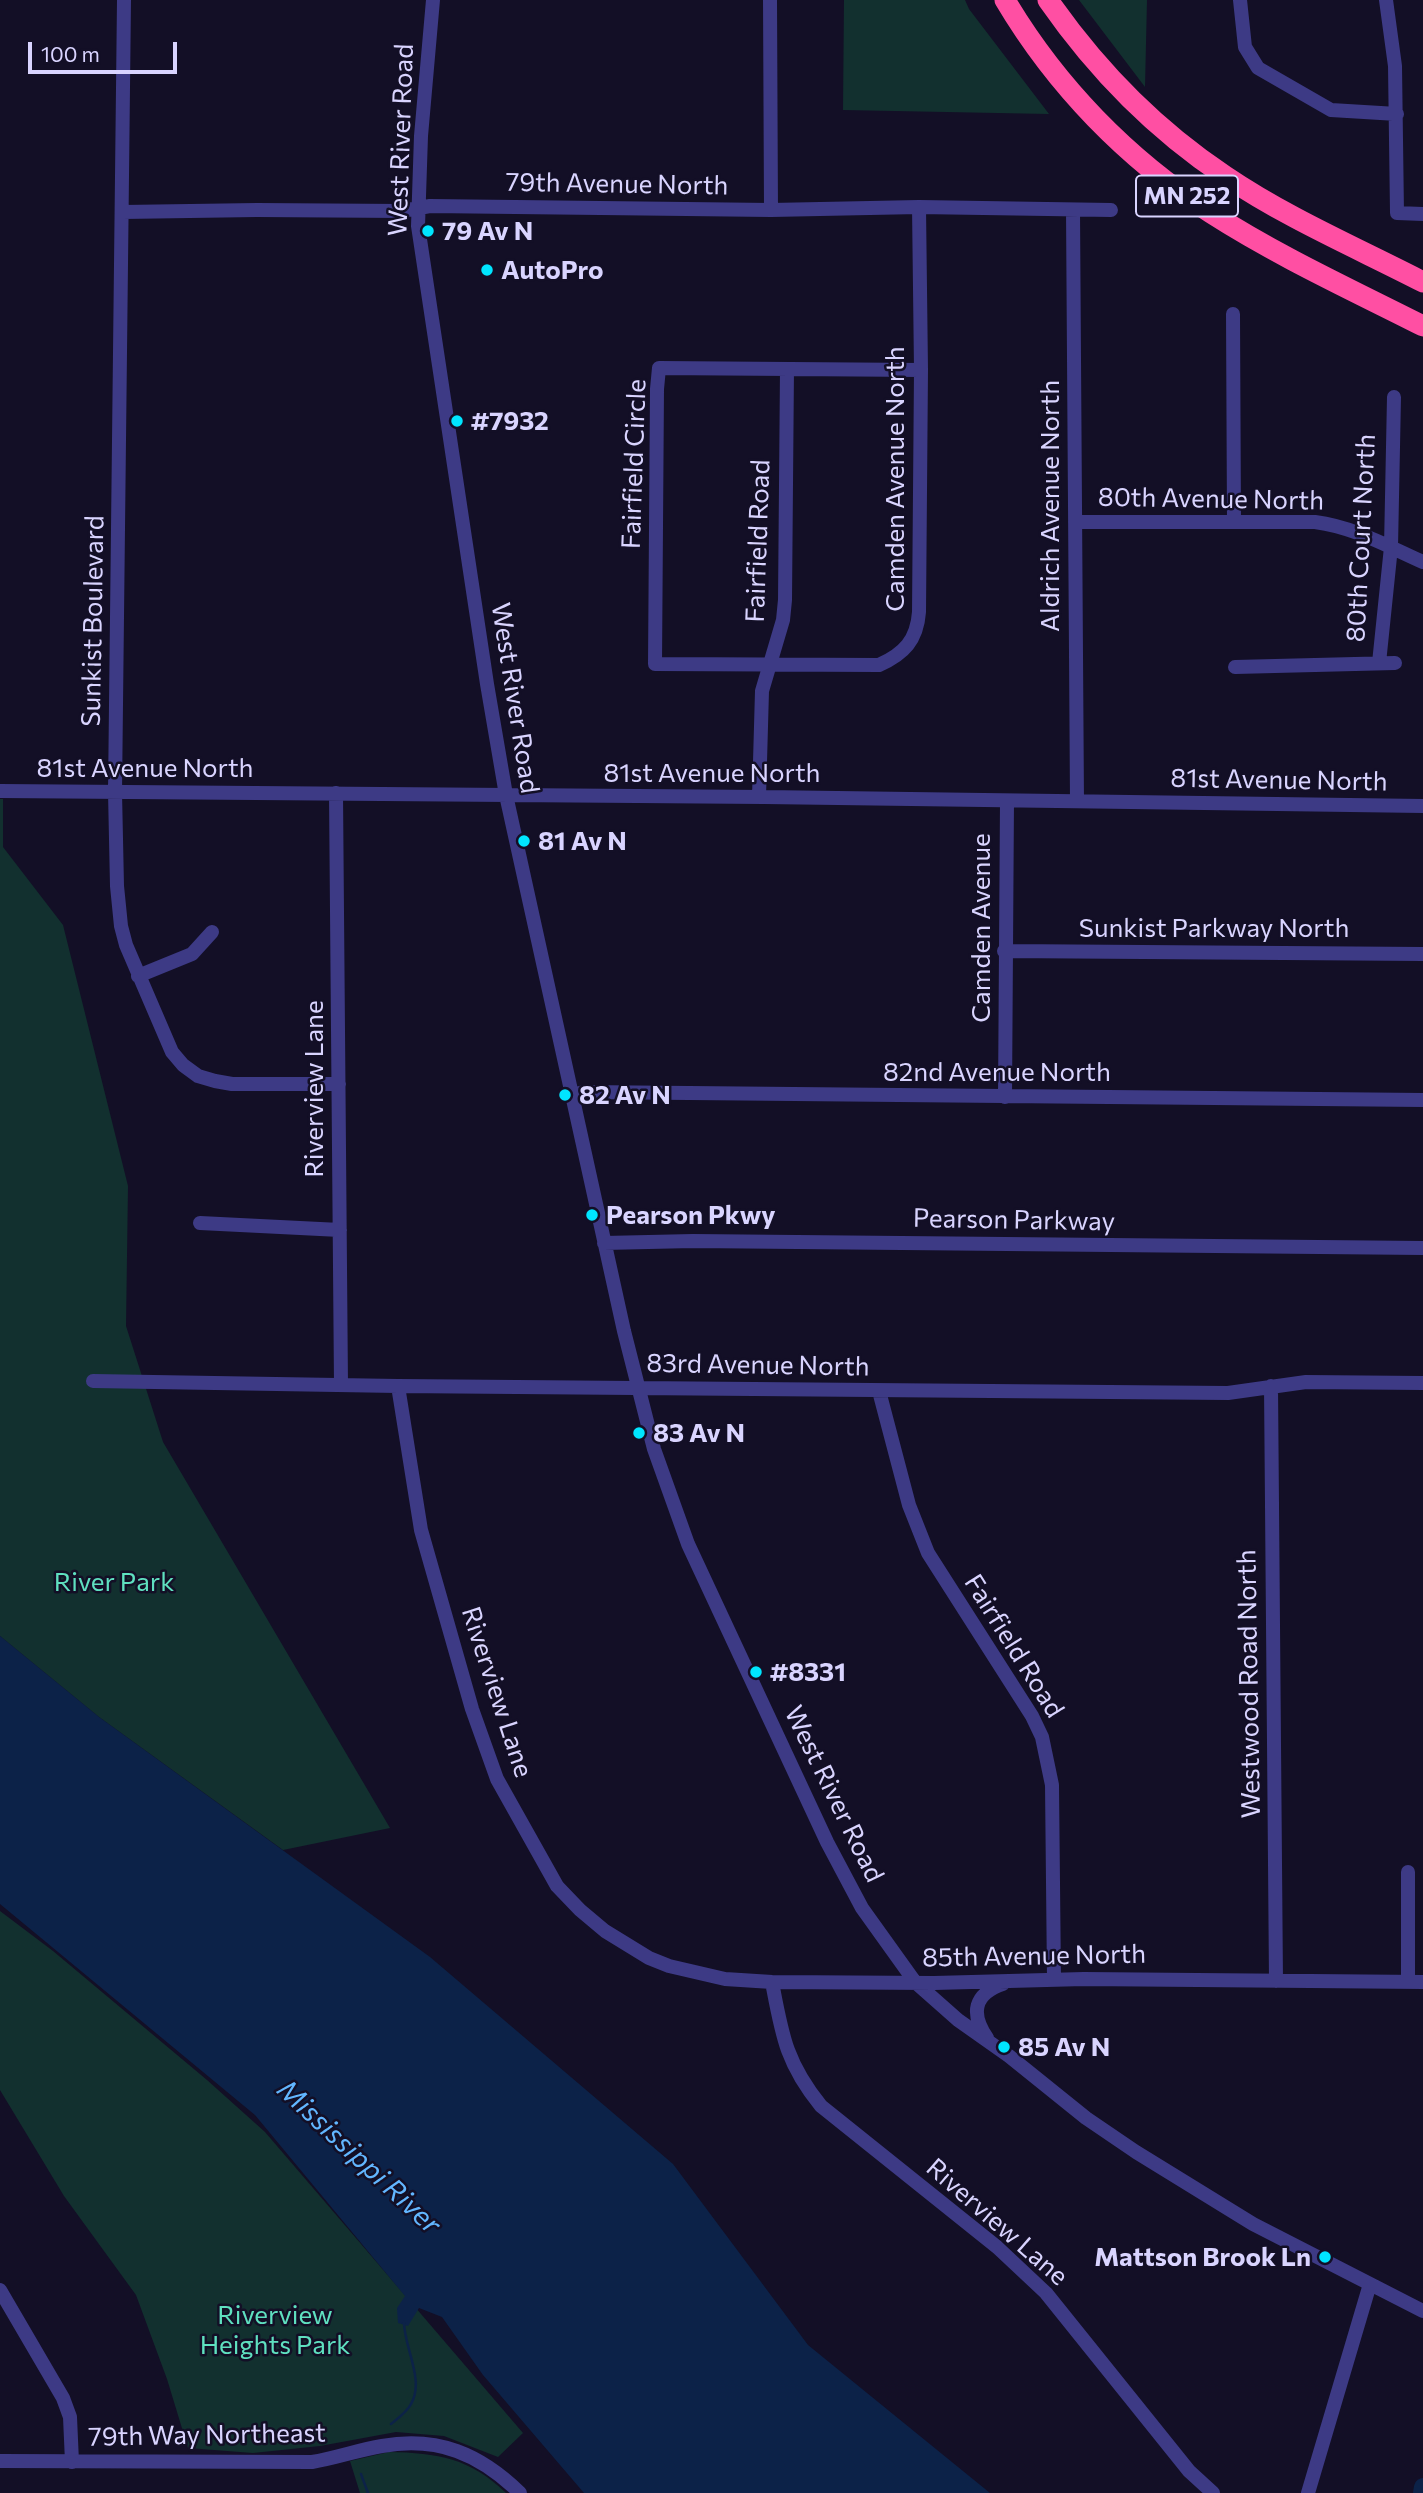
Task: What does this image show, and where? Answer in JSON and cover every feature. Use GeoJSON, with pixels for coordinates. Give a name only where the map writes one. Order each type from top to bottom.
{"type":"FeatureCollection","features":[{"type":"Feature","properties":{"kind":"highway","name":"MN 252"},"geometry":{"type":"LineString","coordinates":[[1005,0],[1027,36],[1064,83],[1123,145],[1169,184],[1249,236],[1423,326]]}},
{"type":"Feature","properties":{"kind":"highway","name":"MN 252"},"geometry":{"type":"LineString","coordinates":[[1048,0],[1121,88],[1185,148],[1254,194],[1423,282]]}},
{"type":"Feature","properties":{"kind":"street","name":"Sunkist Boulevard"},"geometry":{"type":"LineString","coordinates":[[124,0],[115,792],[118,906],[126,945],[182,1072],[232,1084],[339,1084]]}},
{"type":"Feature","properties":{"kind":"street","name":"West River Road"},"geometry":{"type":"LineString","coordinates":[[433,0],[417,208],[425,281],[506,795],[638,1388],[657,1460],[688,1544],[811,1809],[863,1908],[915,1982],[958,2020],[989,2041],[1086,2118],[1164,2170],[1253,2224],[1423,2311]]}},
{"type":"Feature","properties":{"kind":"street"},"geometry":{"type":"LineString","coordinates":[[770,0],[771,210]]}},
{"type":"Feature","properties":{"kind":"street"},"geometry":{"type":"LineString","coordinates":[[1240,0],[1245,47],[1258,68],[1331,110],[1397,114]]}},
{"type":"Feature","properties":{"kind":"street"},"geometry":{"type":"LineString","coordinates":[[1387,0],[1395,66],[1397,214],[1423,214]]}},
{"type":"Feature","properties":{"kind":"street","name":"79th Avenue North"},"geometry":{"type":"LineString","coordinates":[[123,212],[402,211],[430,206],[1111,210]]}},
{"type":"Feature","properties":{"kind":"street","name":"Camden Avenue North"},"geometry":{"type":"LineString","coordinates":[[769,665],[879,665],[904,651],[913,639],[918,625],[921,370],[919,207]]}},
{"type":"Feature","properties":{"kind":"street","name":"Aldrich Avenue North"},"geometry":{"type":"LineString","coordinates":[[1073,210],[1077,802]]}},
{"type":"Feature","properties":{"kind":"street"},"geometry":{"type":"LineString","coordinates":[[1233,314],[1234,522]]}},
{"type":"Feature","properties":{"kind":"street","name":"Fairfield Circle"},"geometry":{"type":"LineString","coordinates":[[769,665],[655,664],[659,368],[921,370]]}},
{"type":"Feature","properties":{"kind":"street","name":"Fairfield Road"},"geometry":{"type":"LineString","coordinates":[[759,797],[762,701],[769,665],[783,620],[785,600],[787,369]]}},
{"type":"Feature","properties":{"kind":"street","name":"80th Court North"},"geometry":{"type":"LineString","coordinates":[[1235,667],[1379,663],[1391,547],[1394,397]]}},
{"type":"Feature","properties":{"kind":"street","name":"80th Avenue North"},"geometry":{"type":"LineString","coordinates":[[1075,522],[1331,524],[1363,534],[1423,562]]}},
{"type":"Feature","properties":{"kind":"street"},"geometry":{"type":"LineString","coordinates":[[1379,663],[1395,663]]}},
{"type":"Feature","properties":{"kind":"street","name":"81st Avenue North"},"geometry":{"type":"LineString","coordinates":[[0,791],[1423,806]]}},
{"type":"Feature","properties":{"kind":"street","name":"Riverview Lane"},"geometry":{"type":"LineString","coordinates":[[336,793],[341,1385]]}},
{"type":"Feature","properties":{"kind":"street","name":"Camden Avenue"},"geometry":{"type":"LineString","coordinates":[[1005,1097],[1007,801]]}},
{"type":"Feature","properties":{"kind":"street"},"geometry":{"type":"LineString","coordinates":[[138,976],[192,954],[212,932]]}},
{"type":"Feature","properties":{"kind":"street","name":"Sunkist Parkway North"},"geometry":{"type":"LineString","coordinates":[[1004,951],[1423,954]]}},
{"type":"Feature","properties":{"kind":"street","name":"82nd Avenue North"},"geometry":{"type":"LineString","coordinates":[[572,1095],[584,1092],[1423,1100]]}},
{"type":"Feature","properties":{"kind":"street"},"geometry":{"type":"LineString","coordinates":[[200,1223],[340,1230]]}},
{"type":"Feature","properties":{"kind":"street","name":"Pearson Parkway"},"geometry":{"type":"LineString","coordinates":[[604,1243],[707,1241],[1423,1248]]}},
{"type":"Feature","properties":{"kind":"street","name":"83rd Avenue North"},"geometry":{"type":"LineString","coordinates":[[93,1381],[879,1391],[1228,1392],[1306,1382],[1423,1383]]}},
{"type":"Feature","properties":{"kind":"street","name":"Riverview Lane"},"geometry":{"type":"LineString","coordinates":[[398,1386],[421,1530],[472,1709],[497,1779],[557,1886],[605,1931],[649,1958]]}},
{"type":"Feature","properties":{"kind":"street","name":"Westwood Road North"},"geometry":{"type":"LineString","coordinates":[[1271,1386],[1276,1981]]}},
{"type":"Feature","properties":{"kind":"street","name":"Fairfield Road"},"geometry":{"type":"LineString","coordinates":[[879,1391],[909,1505],[928,1553],[1032,1716],[1042,1737],[1052,1784],[1054,1980]]}},
{"type":"Feature","properties":{"kind":"street"},"geometry":{"type":"LineString","coordinates":[[1408,1872],[1416,1982]]}},
{"type":"Feature","properties":{"kind":"street","name":"85th Avenue North"},"geometry":{"type":"LineString","coordinates":[[649,1958],[669,1966],[725,1979],[772,1982],[1416,1982]]}},
{"type":"Feature","properties":{"kind":"street","name":"Riverview Lane"},"geometry":{"type":"LineString","coordinates":[[772,1982],[783,2040],[792,2064],[804,2086],[821,2106],[839,2124],[997,2247],[1046,2293],[1183,2464],[1213,2493]]}},
{"type":"Feature","properties":{"kind":"street"},"geometry":{"type":"LineString","coordinates":[[989,2041],[977,2021],[978,2005],[989,1989],[1008,1982]]}},
{"type":"Feature","properties":{"kind":"street"},"geometry":{"type":"LineString","coordinates":[[1308,2493],[1370,2284]]}},
{"type":"Feature","properties":{"kind":"street"},"geometry":{"type":"LineString","coordinates":[[0,2290],[63,2398],[70,2417],[72,2462]]}},
{"type":"Feature","properties":{"kind":"street","name":"79th Way Northeast"},"geometry":{"type":"LineString","coordinates":[[0,2460],[312,2462],[381,2446],[414,2443],[446,2448],[479,2460],[493,2468],[520,2493]]}},
{"type":"Feature","properties":{"kind":"green space"},"geometry":{"type":"Polygon","coordinates":[[[844,0],[965,0],[969,9],[1049,114],[843,110],[844,0]]]}},
{"type":"Feature","properties":{"kind":"green space"},"geometry":{"type":"Polygon","coordinates":[[[1079,0],[1147,0],[1145,87],[1079,0]]]}},
{"type":"Feature","properties":{"kind":"green space","name":"River Park"},"geometry":{"type":"Polygon","coordinates":[[[0,799],[3,799],[3,847],[63,925],[128,1186],[126,1326],[163,1442],[390,1828],[283,1850],[99,1717],[0,1636],[0,799]]]}},
{"type":"Feature","properties":{"kind":"green space","name":"Riverview Heights Park"},"geometry":{"type":"Polygon","coordinates":[[[0,1911],[53,1951],[265,2132],[523,2433],[498,2457],[444,2436],[396,2432],[320,2446],[253,2453],[188,2448],[167,2379],[136,2295],[64,2196],[0,2090],[0,1911]]]}},
{"type":"Feature","properties":{"kind":"green space"},"geometry":{"type":"Polygon","coordinates":[[[389,2452],[423,2454],[452,2460],[479,2472],[506,2493],[360,2493],[350,2461],[389,2452]]]}},
{"type":"Feature","properties":{"kind":"water","name":"Mississippi River"},"geometry":{"type":"Polygon","coordinates":[[[0,1636],[99,1717],[430,1957],[673,2164],[808,2345],[990,2493],[584,2493],[483,2375],[442,2317],[419,2308],[408,2326],[398,2323],[397,2308],[405,2296],[255,2115],[0,1904],[0,1636]]]}},
{"type":"Feature","properties":{"kind":"waterway"},"geometry":{"type":"LineString","coordinates":[[391,2424],[407,2410],[415,2395],[415,2374],[404,2322]]}},
{"type":"Feature","properties":{"kind":"waterway"},"geometry":{"type":"LineString","coordinates":[[361,2474],[368,2493]]}},
{"type":"Feature","properties":{"kind":"waterway"},"geometry":{"type":"LineString","coordinates":[[1422,2493],[1423,2487]]}},
{"type":"Feature","properties":{"kind":"place","name":"79 Av N"},"geometry":{"type":"Point","coordinates":[428,231]}},
{"type":"Feature","properties":{"kind":"place","name":"AutoPro"},"geometry":{"type":"Point","coordinates":[487,270]}},
{"type":"Feature","properties":{"kind":"place","name":"#7932"},"geometry":{"type":"Point","coordinates":[457,421]}},
{"type":"Feature","properties":{"kind":"place","name":"81 Av N"},"geometry":{"type":"Point","coordinates":[524,841]}},
{"type":"Feature","properties":{"kind":"place","name":"82 Av N"},"geometry":{"type":"Point","coordinates":[565,1095]}},
{"type":"Feature","properties":{"kind":"place","name":"Pearson Pkwy"},"geometry":{"type":"Point","coordinates":[592,1215]}},
{"type":"Feature","properties":{"kind":"place","name":"83 Av N"},"geometry":{"type":"Point","coordinates":[639,1433]}},
{"type":"Feature","properties":{"kind":"place","name":"#8331"},"geometry":{"type":"Point","coordinates":[756,1672]}},
{"type":"Feature","properties":{"kind":"place","name":"85 Av N"},"geometry":{"type":"Point","coordinates":[1004,2047]}},
{"type":"Feature","properties":{"kind":"place","name":"Mattson Brook Ln"},"geometry":{"type":"Point","coordinates":[1325,2257]}}]}
